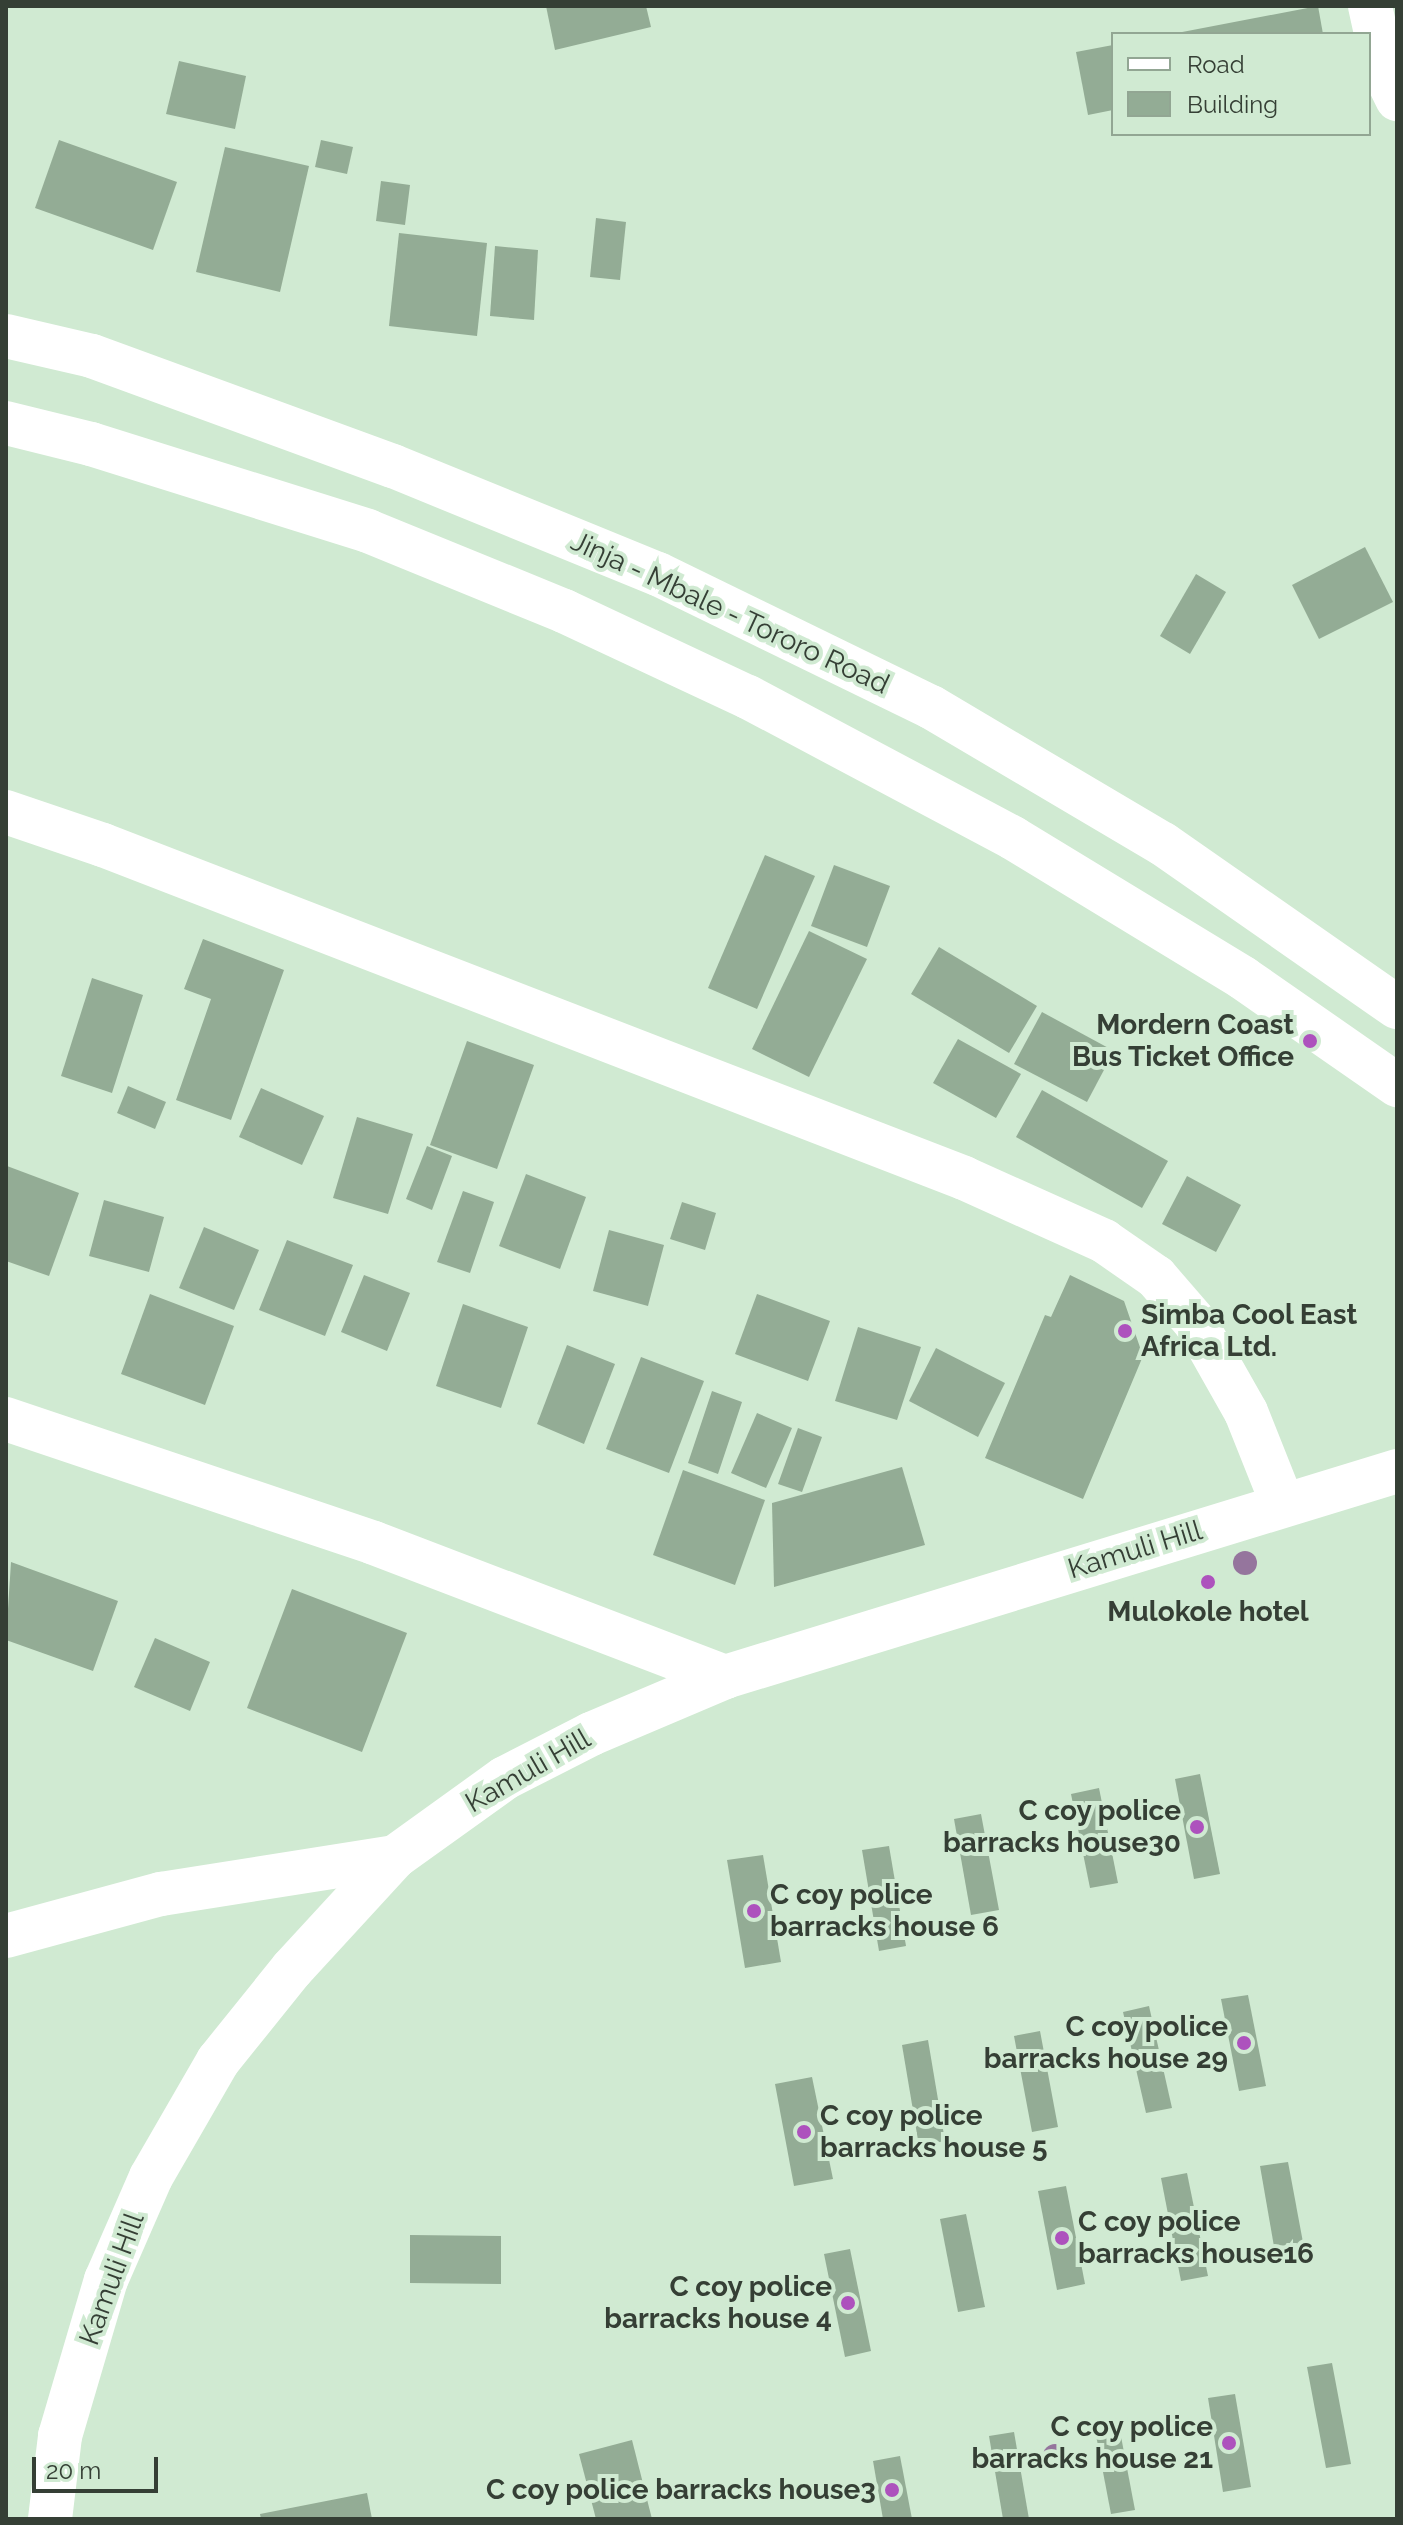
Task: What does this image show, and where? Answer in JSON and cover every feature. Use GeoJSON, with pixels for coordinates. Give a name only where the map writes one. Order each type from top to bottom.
{"type":"FeatureCollection","features":[{"type":"Feature","properties":{"kind":"main road"},"geometry":{"type":"LineString","coordinates":[[1370,6],[1385,74],[1397,99]]}},
{"type":"Feature","properties":{"kind":"main road","name":"Jinja - Mbale - Tororo Road"},"geometry":{"type":"LineString","coordinates":[[6,336],[106,361],[393,466],[658,574],[945,715],[1163,844],[1397,1007]]}},
{"type":"Feature","properties":{"kind":"main road"},"geometry":{"type":"LineString","coordinates":[[6,423],[91,444],[368,531],[564,611],[748,697],[1013,838],[1243,978],[1397,1085]]}},
{"type":"Feature","properties":{"kind":"main road"},"geometry":{"type":"LineString","coordinates":[[6,812],[103,845],[964,1178],[1104,1241],[1156,1277],[1195,1322],[1246,1412],[1283,1505]]}},
{"type":"Feature","properties":{"kind":"main road"},"geometry":{"type":"LineString","coordinates":[[6,1419],[374,1543],[725,1677]]}},
{"type":"Feature","properties":{"kind":"main road","name":"Kamuli Hill"},"geometry":{"type":"LineString","coordinates":[[50,2519],[60,2436],[106,2280],[151,2177],[218,2061],[292,1969],[395,1857],[505,1778],[591,1734],[725,1677],[1397,1471]]}},
{"type":"Feature","properties":{"kind":"main road"},"geometry":{"type":"LineString","coordinates":[[6,1936],[161,1894],[395,1857]]}},
{"type":"Feature","properties":{"kind":"building"},"geometry":{"type":"Polygon","coordinates":[[[546,6],[646,6],[651,27],[555,50],[546,6]]]}},
{"type":"Feature","properties":{"kind":"building"},"geometry":{"type":"Polygon","coordinates":[[[1318,6],[1323,32],[1182,32],[1318,6]]]}},
{"type":"Feature","properties":{"kind":"building"},"geometry":{"type":"Polygon","coordinates":[[[1111,45],[1111,110],[1088,115],[1076,52],[1111,45]]]}},
{"type":"Feature","properties":{"kind":"building"},"geometry":{"type":"Polygon","coordinates":[[[179,61],[246,76],[235,129],[166,114],[179,61]]]}},
{"type":"Feature","properties":{"kind":"building"},"geometry":{"type":"Polygon","coordinates":[[[59,140],[177,182],[153,250],[35,208],[59,140]]]}},
{"type":"Feature","properties":{"kind":"building"},"geometry":{"type":"Polygon","coordinates":[[[321,140],[353,147],[347,174],[315,167],[321,140]]]}},
{"type":"Feature","properties":{"kind":"building"},"geometry":{"type":"Polygon","coordinates":[[[225,147],[309,166],[280,292],[196,272],[225,147]]]}},
{"type":"Feature","properties":{"kind":"building"},"geometry":{"type":"Polygon","coordinates":[[[381,181],[410,185],[405,225],[376,221],[381,181]]]}},
{"type":"Feature","properties":{"kind":"building"},"geometry":{"type":"Polygon","coordinates":[[[596,218],[626,222],[620,280],[590,277],[596,218]]]}},
{"type":"Feature","properties":{"kind":"building"},"geometry":{"type":"Polygon","coordinates":[[[399,233],[487,243],[477,336],[389,326],[399,233]]]}},
{"type":"Feature","properties":{"kind":"building"},"geometry":{"type":"Polygon","coordinates":[[[495,246],[538,250],[534,320],[490,316],[495,246]]]}},
{"type":"Feature","properties":{"kind":"building"},"geometry":{"type":"Polygon","coordinates":[[[1365,547],[1393,602],[1319,639],[1292,585],[1365,547]]]}},
{"type":"Feature","properties":{"kind":"building"},"geometry":{"type":"Polygon","coordinates":[[[1196,574],[1226,592],[1190,654],[1160,636],[1196,574]]]}},
{"type":"Feature","properties":{"kind":"building"},"geometry":{"type":"Polygon","coordinates":[[[765,855],[815,876],[757,1009],[708,988],[765,855]]]}},
{"type":"Feature","properties":{"kind":"building"},"geometry":{"type":"Polygon","coordinates":[[[834,865],[890,886],[867,947],[811,926],[834,865]]]}},
{"type":"Feature","properties":{"kind":"building"},"geometry":{"type":"Polygon","coordinates":[[[809,931],[867,959],[809,1077],[752,1049],[809,931]]]}},
{"type":"Feature","properties":{"kind":"building"},"geometry":{"type":"Polygon","coordinates":[[[203,939],[284,970],[231,1120],[176,1100],[211,999],[184,989],[203,939]]]}},
{"type":"Feature","properties":{"kind":"building"},"geometry":{"type":"Polygon","coordinates":[[[939,947],[1037,1006],[1009,1053],[911,994],[939,947]]]}},
{"type":"Feature","properties":{"kind":"building"},"geometry":{"type":"Polygon","coordinates":[[[92,978],[143,995],[112,1093],[61,1076],[92,978]]]}},
{"type":"Feature","properties":{"kind":"building"},"geometry":{"type":"Polygon","coordinates":[[[1042,1012],[1114,1051],[1087,1102],[1014,1064],[1042,1012]]]}},
{"type":"Feature","properties":{"kind":"building"},"geometry":{"type":"Polygon","coordinates":[[[958,1039],[1021,1074],[996,1118],[933,1083],[958,1039]]]}},
{"type":"Feature","properties":{"kind":"building"},"geometry":{"type":"Polygon","coordinates":[[[467,1041],[534,1065],[497,1169],[430,1145],[467,1041]]]}},
{"type":"Feature","properties":{"kind":"building"},"geometry":{"type":"Polygon","coordinates":[[[128,1086],[166,1102],[155,1129],[117,1113],[128,1086]]]}},
{"type":"Feature","properties":{"kind":"building"},"geometry":{"type":"Polygon","coordinates":[[[261,1088],[324,1116],[302,1165],[239,1137],[261,1088]]]}},
{"type":"Feature","properties":{"kind":"building"},"geometry":{"type":"Polygon","coordinates":[[[1042,1090],[1168,1161],[1142,1208],[1016,1137],[1042,1090]]]}},
{"type":"Feature","properties":{"kind":"building"},"geometry":{"type":"Polygon","coordinates":[[[357,1117],[413,1134],[388,1214],[333,1198],[357,1117]]]}},
{"type":"Feature","properties":{"kind":"building"},"geometry":{"type":"Polygon","coordinates":[[[427,1146],[452,1156],[432,1210],[406,1199],[427,1146]]]}},
{"type":"Feature","properties":{"kind":"building"},"geometry":{"type":"Polygon","coordinates":[[[7,1166],[79,1193],[49,1276],[6,1261],[7,1166]]]}},
{"type":"Feature","properties":{"kind":"building"},"geometry":{"type":"Polygon","coordinates":[[[526,1174],[586,1197],[560,1269],[499,1246],[526,1174]]]}},
{"type":"Feature","properties":{"kind":"building"},"geometry":{"type":"Polygon","coordinates":[[[1187,1176],[1241,1205],[1216,1252],[1162,1224],[1187,1176]]]}},
{"type":"Feature","properties":{"kind":"building"},"geometry":{"type":"Polygon","coordinates":[[[463,1191],[494,1202],[470,1273],[437,1262],[463,1191]]]}},
{"type":"Feature","properties":{"kind":"building"},"geometry":{"type":"Polygon","coordinates":[[[104,1200],[164,1217],[149,1272],[89,1256],[104,1200]]]}},
{"type":"Feature","properties":{"kind":"building"},"geometry":{"type":"Polygon","coordinates":[[[682,1202],[716,1213],[705,1250],[670,1239],[682,1202]]]}},
{"type":"Feature","properties":{"kind":"building"},"geometry":{"type":"Polygon","coordinates":[[[204,1227],[259,1250],[234,1310],[179,1288],[204,1227]]]}},
{"type":"Feature","properties":{"kind":"building"},"geometry":{"type":"Polygon","coordinates":[[[609,1230],[664,1245],[648,1306],[593,1291],[609,1230]]]}},
{"type":"Feature","properties":{"kind":"building"},"geometry":{"type":"Polygon","coordinates":[[[287,1240],[353,1265],[325,1336],[259,1310],[287,1240]]]}},
{"type":"Feature","properties":{"kind":"building"},"geometry":{"type":"Polygon","coordinates":[[[364,1275],[410,1293],[387,1351],[341,1332],[364,1275]]]}},
{"type":"Feature","properties":{"kind":"building"},"geometry":{"type":"Polygon","coordinates":[[[1070,1275],[1124,1301],[1143,1356],[1083,1499],[985,1458],[1045,1315],[1051,1317],[1070,1275]]]}},
{"type":"Feature","properties":{"kind":"building"},"geometry":{"type":"Polygon","coordinates":[[[150,1294],[234,1326],[205,1405],[121,1374],[150,1294]]]}},
{"type":"Feature","properties":{"kind":"building"},"geometry":{"type":"Polygon","coordinates":[[[757,1294],[830,1321],[808,1381],[735,1354],[757,1294]]]}},
{"type":"Feature","properties":{"kind":"building"},"geometry":{"type":"Polygon","coordinates":[[[463,1304],[528,1327],[501,1408],[436,1386],[463,1304]]]}},
{"type":"Feature","properties":{"kind":"building"},"geometry":{"type":"Polygon","coordinates":[[[858,1327],[921,1347],[897,1420],[835,1401],[858,1327]]]}},
{"type":"Feature","properties":{"kind":"building"},"geometry":{"type":"Polygon","coordinates":[[[567,1345],[615,1364],[584,1444],[537,1424],[567,1345]]]}},
{"type":"Feature","properties":{"kind":"building"},"geometry":{"type":"Polygon","coordinates":[[[936,1348],[1005,1383],[978,1437],[909,1401],[936,1348]]]}},
{"type":"Feature","properties":{"kind":"building"},"geometry":{"type":"Polygon","coordinates":[[[641,1357],[704,1381],[669,1473],[606,1449],[641,1357]]]}},
{"type":"Feature","properties":{"kind":"building"},"geometry":{"type":"Polygon","coordinates":[[[712,1391],[742,1402],[718,1474],[688,1463],[712,1391]]]}},
{"type":"Feature","properties":{"kind":"building"},"geometry":{"type":"Polygon","coordinates":[[[757,1413],[792,1428],[766,1488],[731,1473],[757,1413]]]}},
{"type":"Feature","properties":{"kind":"building"},"geometry":{"type":"Polygon","coordinates":[[[798,1428],[822,1437],[802,1492],[778,1484],[798,1428]]]}},
{"type":"Feature","properties":{"kind":"building"},"geometry":{"type":"Polygon","coordinates":[[[902,1467],[925,1545],[774,1587],[772,1503],[902,1467]]]}},
{"type":"Feature","properties":{"kind":"building"},"geometry":{"type":"Polygon","coordinates":[[[683,1470],[765,1500],[735,1585],[653,1555],[683,1470]]]}},
{"type":"Feature","properties":{"kind":"building"},"geometry":{"type":"Polygon","coordinates":[[[11,1562],[118,1601],[93,1671],[6,1640],[11,1562]]]}},
{"type":"Feature","properties":{"kind":"building"},"geometry":{"type":"Polygon","coordinates":[[[292,1589],[407,1633],[362,1752],[247,1708],[292,1589]]]}},
{"type":"Feature","properties":{"kind":"building"},"geometry":{"type":"Polygon","coordinates":[[[155,1638],[210,1662],[190,1711],[134,1687],[155,1638]]]}},
{"type":"Feature","properties":{"kind":"building","name":"C coy police barracks house30"},"geometry":{"type":"Polygon","coordinates":[[[1200,1774],[1220,1874],[1194,1879],[1175,1779],[1200,1774]]]}},
{"type":"Feature","properties":{"kind":"building"},"geometry":{"type":"Polygon","coordinates":[[[1099,1788],[1118,1883],[1090,1888],[1071,1794],[1099,1788]]]}},
{"type":"Feature","properties":{"kind":"building"},"geometry":{"type":"Polygon","coordinates":[[[981,1814],[999,1910],[971,1915],[954,1819],[981,1814]]]}},
{"type":"Feature","properties":{"kind":"building"},"geometry":{"type":"Polygon","coordinates":[[[889,1846],[906,1946],[879,1951],[862,1850],[889,1846]]]}},
{"type":"Feature","properties":{"kind":"building","name":"C coy police barracks house 6"},"geometry":{"type":"Polygon","coordinates":[[[763,1855],[781,1962],[745,1968],[727,1860],[763,1855]]]}},
{"type":"Feature","properties":{"kind":"building","name":"C coy police barracks house 29"},"geometry":{"type":"Polygon","coordinates":[[[1248,1995],[1266,2086],[1239,2091],[1221,1999],[1248,1995]]]}},
{"type":"Feature","properties":{"kind":"building"},"geometry":{"type":"Polygon","coordinates":[[[1149,2006],[1172,2108],[1146,2113],[1123,2012],[1149,2006]]]}},
{"type":"Feature","properties":{"kind":"building"},"geometry":{"type":"Polygon","coordinates":[[[1040,2031],[1058,2127],[1032,2132],[1014,2036],[1040,2031]]]}},
{"type":"Feature","properties":{"kind":"building"},"geometry":{"type":"Polygon","coordinates":[[[928,2040],[945,2141],[919,2146],[902,2045],[928,2040]]]}},
{"type":"Feature","properties":{"kind":"building","name":"C coy police barracks house 5"},"geometry":{"type":"Polygon","coordinates":[[[812,2077],[833,2179],[794,2186],[775,2084],[812,2077]]]}},
{"type":"Feature","properties":{"kind":"building"},"geometry":{"type":"Polygon","coordinates":[[[1288,2162],[1305,2253],[1276,2258],[1260,2166],[1288,2162]]]}},
{"type":"Feature","properties":{"kind":"building"},"geometry":{"type":"Polygon","coordinates":[[[1187,2173],[1208,2276],[1181,2281],[1161,2178],[1187,2173]]]}},
{"type":"Feature","properties":{"kind":"building","name":"C coy police barracks house16"},"geometry":{"type":"Polygon","coordinates":[[[1066,2186],[1085,2284],[1057,2290],[1038,2191],[1066,2186]]]}},
{"type":"Feature","properties":{"kind":"building"},"geometry":{"type":"Polygon","coordinates":[[[966,2214],[985,2307],[958,2312],[940,2219],[966,2214]]]}},
{"type":"Feature","properties":{"kind":"building"},"geometry":{"type":"Polygon","coordinates":[[[410,2235],[501,2236],[501,2284],[410,2283],[410,2235]]]}},
{"type":"Feature","properties":{"kind":"building","name":"C coy police barracks house 4"},"geometry":{"type":"Polygon","coordinates":[[[850,2249],[871,2351],[845,2357],[824,2254],[850,2249]]]}},
{"type":"Feature","properties":{"kind":"building"},"geometry":{"type":"Polygon","coordinates":[[[1332,2363],[1351,2464],[1326,2468],[1307,2367],[1332,2363]]]}},
{"type":"Feature","properties":{"kind":"building","name":"C coy police barracks house 21"},"geometry":{"type":"Polygon","coordinates":[[[1235,2394],[1251,2487],[1223,2492],[1208,2398],[1235,2394]]]}},
{"type":"Feature","properties":{"kind":"building"},"geometry":{"type":"Polygon","coordinates":[[[1119,2426],[1135,2510],[1111,2514],[1095,2430],[1119,2426]]]}},
{"type":"Feature","properties":{"kind":"building"},"geometry":{"type":"Polygon","coordinates":[[[1014,2432],[1029,2519],[1003,2519],[989,2436],[1014,2432]]]}},
{"type":"Feature","properties":{"kind":"building"},"geometry":{"type":"Polygon","coordinates":[[[632,2440],[652,2519],[596,2519],[579,2454],[632,2440]]]}},
{"type":"Feature","properties":{"kind":"building","name":"C coy police barracks house3"},"geometry":{"type":"Polygon","coordinates":[[[900,2456],[912,2519],[883,2519],[873,2461],[900,2456]]]}},
{"type":"Feature","properties":{"kind":"building"},"geometry":{"type":"Polygon","coordinates":[[[367,2493],[372,2519],[261,2519],[260,2514],[367,2493]]]}},
{"type":"Feature","properties":{"kind":"place","name":"Mordern Coast Bus Ticket Office"},"geometry":{"type":"Point","coordinates":[1310,1041]}},
{"type":"Feature","properties":{"kind":"place","name":"Simba Cool East Africa Ltd."},"geometry":{"type":"Point","coordinates":[1125,1331]}},
{"type":"Feature","properties":{"kind":"place","name":"Mulokole hotel"},"geometry":{"type":"Point","coordinates":[1208,1582]}},
{"type":"Feature","properties":{"kind":"place","name":"C coy police barracks house30"},"geometry":{"type":"Point","coordinates":[1197,1827]}},
{"type":"Feature","properties":{"kind":"place","name":"C coy police barracks house 6"},"geometry":{"type":"Point","coordinates":[754,1911]}},
{"type":"Feature","properties":{"kind":"place","name":"C coy police barracks house 29"},"geometry":{"type":"Point","coordinates":[1244,2043]}},
{"type":"Feature","properties":{"kind":"place","name":"C coy police barracks house 5"},"geometry":{"type":"Point","coordinates":[804,2132]}},
{"type":"Feature","properties":{"kind":"place","name":"C coy police barracks house16"},"geometry":{"type":"Point","coordinates":[1062,2238]}},
{"type":"Feature","properties":{"kind":"place","name":"C coy police barracks house 4"},"geometry":{"type":"Point","coordinates":[848,2303]}},
{"type":"Feature","properties":{"kind":"place","name":"C coy police barracks house 21"},"geometry":{"type":"Point","coordinates":[1229,2443]}},
{"type":"Feature","properties":{"kind":"place","name":"C coy police barracks house3"},"geometry":{"type":"Point","coordinates":[892,2490]}}]}
